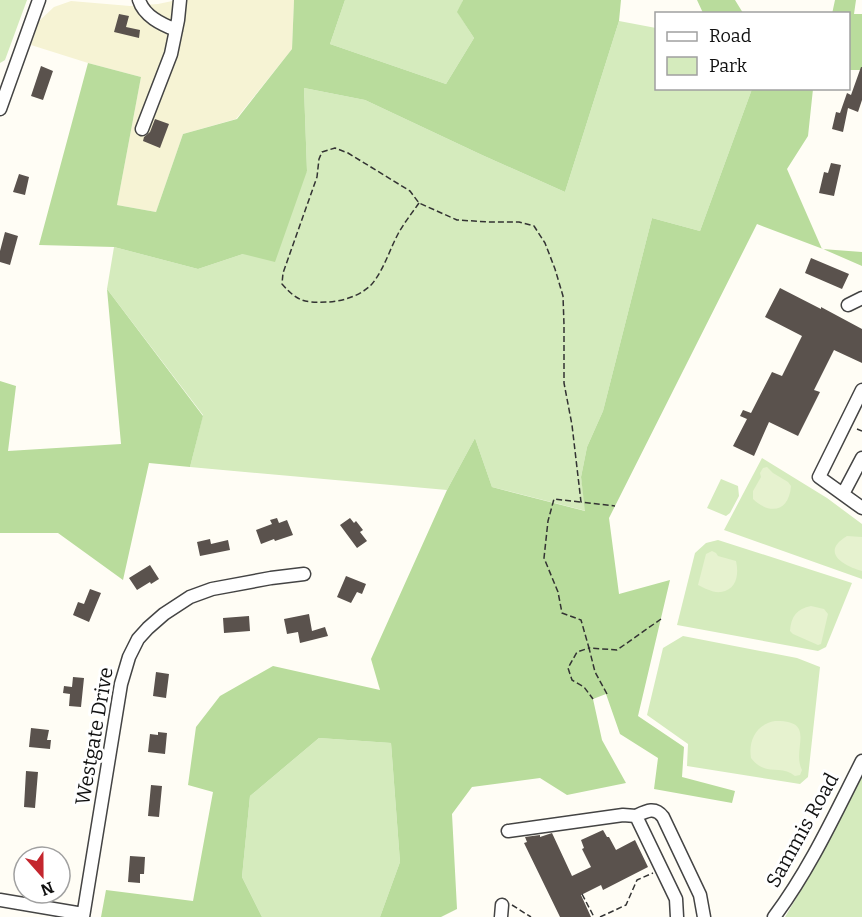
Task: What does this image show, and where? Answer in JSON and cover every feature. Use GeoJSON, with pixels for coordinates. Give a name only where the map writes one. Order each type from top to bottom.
{"type":"FeatureCollection","features":[{"type":"Feature","properties":{"kind":"street"},"geometry":{"type":"LineString","coordinates":[[0,109],[5,76],[39,0]]}},
{"type":"Feature","properties":{"kind":"street"},"geometry":{"type":"LineString","coordinates":[[139,0],[141,6],[152,18],[176,30]]}},
{"type":"Feature","properties":{"kind":"street"},"geometry":{"type":"LineString","coordinates":[[142,129],[171,54],[180,0]]}},
{"type":"Feature","properties":{"kind":"street"},"geometry":{"type":"LineString","coordinates":[[848,305],[862,298]]}},
{"type":"Feature","properties":{"kind":"street"},"geometry":{"type":"LineString","coordinates":[[862,390],[819,477],[862,508]]}},
{"type":"Feature","properties":{"kind":"street"},"geometry":{"type":"LineString","coordinates":[[843,494],[862,458]]}},
{"type":"Feature","properties":{"kind":"street","name":"Westgate Drive"},"geometry":{"type":"LineString","coordinates":[[83,916],[121,684],[129,657],[138,639],[164,614],[190,597],[212,589],[304,574]]}},
{"type":"Feature","properties":{"kind":"street","name":"Sammis Road"},"geometry":{"type":"LineString","coordinates":[[774,917],[813,855],[862,761]]}},
{"type":"Feature","properties":{"kind":"street"},"geometry":{"type":"LineString","coordinates":[[508,831],[623,815],[636,816],[652,810],[659,812],[700,895],[704,917]]}},
{"type":"Feature","properties":{"kind":"street"},"geometry":{"type":"LineString","coordinates":[[636,816],[676,899],[677,917]]}},
{"type":"Feature","properties":{"kind":"street"},"geometry":{"type":"LineString","coordinates":[[0,900],[83,916]]}},
{"type":"Feature","properties":{"kind":"path"},"geometry":{"type":"LineString","coordinates":[[419,203],[398,234],[374,281],[355,296],[338,302],[318,303],[300,300],[282,284],[283,273],[317,177],[319,159],[322,152],[335,148],[348,153],[410,191],[419,203],[457,220],[519,222],[534,226],[545,243],[563,296],[564,383],[572,425],[581,502]]}},
{"type":"Feature","properties":{"kind":"path"},"geometry":{"type":"LineString","coordinates":[[857,429],[862,431]]}},
{"type":"Feature","properties":{"kind":"path"},"geometry":{"type":"LineString","coordinates":[[607,694],[595,672],[581,620],[562,613],[558,592],[544,558],[548,521],[554,499],[615,506]]}},
{"type":"Feature","properties":{"kind":"path"},"geometry":{"type":"LineString","coordinates":[[592,699],[584,687],[572,680],[568,668],[577,652],[590,648],[617,650],[661,619]]}},
{"type":"Feature","properties":{"kind":"path"},"geometry":{"type":"LineString","coordinates":[[600,917],[626,905],[638,880],[654,873]]}},
{"type":"Feature","properties":{"kind":"path"},"geometry":{"type":"LineString","coordinates":[[582,894],[594,917]]}},
{"type":"Feature","properties":{"kind":"path"},"geometry":{"type":"LineString","coordinates":[[504,911],[510,904],[531,917]]}},
{"type":"Feature","properties":{"kind":"shaded area"},"geometry":{"type":"Polygon","coordinates":[[[177,0],[294,0],[292,49],[236,119],[183,134],[156,212],[117,205],[141,77],[31,45],[39,21],[54,7],[71,1],[130,6],[177,0]]]}},
{"type":"Feature","properties":{"kind":"green space"},"geometry":{"type":"Polygon","coordinates":[[[0,0],[27,0],[5,60],[0,63],[0,0]]]}},
{"type":"Feature","properties":{"kind":"green space"},"geometry":{"type":"Polygon","coordinates":[[[294,0],[345,0],[330,44],[446,84],[474,38],[457,12],[463,0],[621,0],[619,21],[565,192],[365,100],[304,88],[307,171],[275,262],[243,254],[198,269],[114,247],[39,245],[88,63],[141,77],[117,205],[156,212],[183,134],[237,119],[292,49],[294,0]]]}},
{"type":"Feature","properties":{"kind":"green space"},"geometry":{"type":"Polygon","coordinates":[[[345,0],[463,0],[458,13],[474,38],[446,84],[330,44],[345,0]]]}},
{"type":"Feature","properties":{"kind":"green space"},"geometry":{"type":"Polygon","coordinates":[[[697,0],[735,0],[742,12],[703,12],[697,0]]]}},
{"type":"Feature","properties":{"kind":"green space"},"geometry":{"type":"Polygon","coordinates":[[[835,0],[856,0],[854,14],[862,14],[862,70],[850,70],[850,12],[832,12],[835,0]]]}},
{"type":"Feature","properties":{"kind":"green space"},"geometry":{"type":"Polygon","coordinates":[[[619,21],[655,28],[655,90],[752,90],[700,231],[652,218],[603,411],[587,447],[581,477],[586,511],[492,487],[475,438],[447,490],[190,467],[203,415],[107,289],[114,247],[198,269],[243,254],[307,171],[304,88],[365,100],[565,192],[619,21]]]}},
{"type":"Feature","properties":{"kind":"green space"},"geometry":{"type":"Polygon","coordinates":[[[752,90],[813,90],[808,136],[787,169],[822,249],[757,224],[609,518],[619,594],[670,580],[638,716],[684,747],[682,777],[735,791],[732,803],[654,789],[658,758],[620,734],[606,694],[593,699],[602,740],[626,783],[567,795],[540,778],[472,787],[452,814],[457,909],[441,917],[380,917],[400,862],[391,743],[319,738],[250,796],[242,877],[262,917],[101,917],[106,890],[193,901],[213,792],[188,785],[196,727],[220,696],[273,666],[380,690],[371,659],[447,490],[475,438],[492,487],[585,511],[581,477],[587,447],[603,411],[652,218],[700,231],[752,90]]]}},
{"type":"Feature","properties":{"kind":"green space"},"geometry":{"type":"Polygon","coordinates":[[[823,249],[862,252],[862,266],[823,249]]]}},
{"type":"Feature","properties":{"kind":"green space"},"geometry":{"type":"Polygon","coordinates":[[[107,289],[203,416],[190,467],[149,463],[123,580],[58,533],[0,533],[0,381],[16,386],[8,451],[121,444],[107,289]]]}},
{"type":"Feature","properties":{"kind":"green space"},"geometry":{"type":"Polygon","coordinates":[[[762,458],[827,498],[862,524],[862,579],[724,530],[762,458]]]}},
{"type":"Feature","properties":{"kind":"green space"},"geometry":{"type":"Polygon","coordinates":[[[767,467],[791,486],[787,501],[778,508],[766,507],[753,499],[753,491],[761,477],[760,473],[763,468],[767,467]]]}},
{"type":"Feature","properties":{"kind":"green space"},"geometry":{"type":"Polygon","coordinates":[[[721,479],[738,486],[739,496],[726,516],[707,508],[721,479]]]}},
{"type":"Feature","properties":{"kind":"green space"},"geometry":{"type":"Polygon","coordinates":[[[847,536],[862,537],[862,571],[848,566],[837,558],[835,548],[847,536]]]}},
{"type":"Feature","properties":{"kind":"green space"},"geometry":{"type":"Polygon","coordinates":[[[718,540],[852,583],[826,647],[818,651],[677,625],[695,553],[706,543],[718,540]]]}},
{"type":"Feature","properties":{"kind":"green space"},"geometry":{"type":"Polygon","coordinates":[[[712,551],[718,556],[736,561],[736,581],[726,591],[715,592],[698,585],[706,554],[712,551]]]}},
{"type":"Feature","properties":{"kind":"green space"},"geometry":{"type":"Polygon","coordinates":[[[811,606],[824,609],[828,614],[821,644],[818,645],[790,631],[796,614],[811,606]]]}},
{"type":"Feature","properties":{"kind":"green space"},"geometry":{"type":"Polygon","coordinates":[[[683,636],[797,658],[820,667],[808,777],[800,784],[687,766],[688,744],[647,715],[663,648],[683,636]]]}},
{"type":"Feature","properties":{"kind":"green space"},"geometry":{"type":"Polygon","coordinates":[[[775,721],[796,725],[800,731],[799,762],[802,770],[800,775],[795,776],[784,771],[767,769],[756,764],[751,758],[751,745],[755,734],[763,726],[775,721]]]}},
{"type":"Feature","properties":{"kind":"green space"},"geometry":{"type":"Polygon","coordinates":[[[319,738],[391,743],[400,862],[380,917],[262,917],[242,877],[250,796],[319,738]]]}},
{"type":"Feature","properties":{"kind":"green space"},"geometry":{"type":"Polygon","coordinates":[[[862,777],[862,917],[785,917],[819,860],[862,777]]]}},
{"type":"Feature","properties":{"kind":"building"},"geometry":{"type":"Polygon","coordinates":[[[119,14],[129,16],[126,27],[140,30],[139,38],[114,32],[119,14]]]}},
{"type":"Feature","properties":{"kind":"building"},"geometry":{"type":"Polygon","coordinates":[[[41,66],[53,71],[43,100],[31,96],[41,66]]]}},
{"type":"Feature","properties":{"kind":"building"},"geometry":{"type":"Polygon","coordinates":[[[861,67],[862,100],[858,112],[848,108],[843,132],[832,129],[836,112],[840,113],[847,93],[851,95],[861,67]]]}},
{"type":"Feature","properties":{"kind":"building"},"geometry":{"type":"Polygon","coordinates":[[[155,119],[169,124],[160,148],[143,141],[150,132],[155,119]]]}},
{"type":"Feature","properties":{"kind":"building"},"geometry":{"type":"Polygon","coordinates":[[[831,163],[841,165],[834,196],[819,193],[824,172],[828,173],[831,163]]]}},
{"type":"Feature","properties":{"kind":"building"},"geometry":{"type":"Polygon","coordinates":[[[19,174],[29,177],[25,195],[13,192],[19,174]]]}},
{"type":"Feature","properties":{"kind":"building"},"geometry":{"type":"Polygon","coordinates":[[[5,232],[18,236],[10,265],[0,262],[0,251],[5,232]]]}},
{"type":"Feature","properties":{"kind":"building"},"geometry":{"type":"Polygon","coordinates":[[[811,258],[849,274],[842,289],[805,273],[811,258]]]}},
{"type":"Feature","properties":{"kind":"building"},"geometry":{"type":"Polygon","coordinates":[[[780,288],[862,329],[862,363],[834,350],[814,390],[820,392],[798,436],[769,422],[754,456],[733,446],[747,419],[740,416],[743,410],[751,413],[772,372],[782,376],[802,336],[765,317],[780,288]]]}},
{"type":"Feature","properties":{"kind":"building"},"geometry":{"type":"Polygon","coordinates":[[[277,518],[279,523],[287,520],[293,535],[261,544],[256,530],[272,524],[270,520],[277,518]]]}},
{"type":"Feature","properties":{"kind":"building"},"geometry":{"type":"Polygon","coordinates":[[[350,518],[354,523],[356,521],[363,530],[360,532],[367,541],[357,548],[340,525],[350,518]]]}},
{"type":"Feature","properties":{"kind":"building"},"geometry":{"type":"Polygon","coordinates":[[[210,539],[211,544],[228,540],[230,550],[200,556],[197,542],[210,539]]]}},
{"type":"Feature","properties":{"kind":"building"},"geometry":{"type":"Polygon","coordinates":[[[150,565],[159,579],[137,590],[129,578],[150,565]]]}},
{"type":"Feature","properties":{"kind":"building"},"geometry":{"type":"Polygon","coordinates":[[[346,576],[366,584],[362,594],[357,592],[351,603],[337,597],[346,576]]]}},
{"type":"Feature","properties":{"kind":"building"},"geometry":{"type":"Polygon","coordinates":[[[90,589],[101,593],[89,622],[73,615],[78,602],[84,604],[90,589]]]}},
{"type":"Feature","properties":{"kind":"building"},"geometry":{"type":"Polygon","coordinates":[[[309,614],[312,631],[325,627],[328,636],[300,643],[298,632],[287,634],[284,619],[309,614]]]}},
{"type":"Feature","properties":{"kind":"building"},"geometry":{"type":"Polygon","coordinates":[[[249,616],[250,631],[224,633],[223,618],[249,616]]]}},
{"type":"Feature","properties":{"kind":"building"},"geometry":{"type":"Polygon","coordinates":[[[156,672],[169,674],[166,698],[153,696],[156,672]]]}},
{"type":"Feature","properties":{"kind":"building"},"geometry":{"type":"Polygon","coordinates":[[[73,677],[84,678],[81,707],[69,706],[70,694],[63,693],[64,686],[72,687],[73,677]]]}},
{"type":"Feature","properties":{"kind":"building"},"geometry":{"type":"Polygon","coordinates":[[[31,728],[49,730],[47,740],[51,740],[50,749],[29,747],[31,728]]]}},
{"type":"Feature","properties":{"kind":"building"},"geometry":{"type":"Polygon","coordinates":[[[158,732],[167,733],[165,754],[148,752],[150,734],[158,735],[158,732]]]}},
{"type":"Feature","properties":{"kind":"building"},"geometry":{"type":"Polygon","coordinates":[[[26,771],[38,772],[35,808],[24,807],[26,771]]]}},
{"type":"Feature","properties":{"kind":"building"},"geometry":{"type":"Polygon","coordinates":[[[151,785],[162,786],[159,817],[148,816],[151,785]]]}},
{"type":"Feature","properties":{"kind":"building"},"geometry":{"type":"Polygon","coordinates":[[[603,830],[616,850],[635,840],[648,867],[603,890],[601,885],[581,895],[591,917],[560,917],[524,843],[527,842],[525,837],[540,835],[540,837],[552,833],[572,876],[591,867],[582,849],[584,848],[581,840],[603,830]]]}},
{"type":"Feature","properties":{"kind":"building"},"geometry":{"type":"Polygon","coordinates":[[[130,856],[145,857],[144,874],[140,874],[140,883],[128,882],[130,856]]]}}]}
